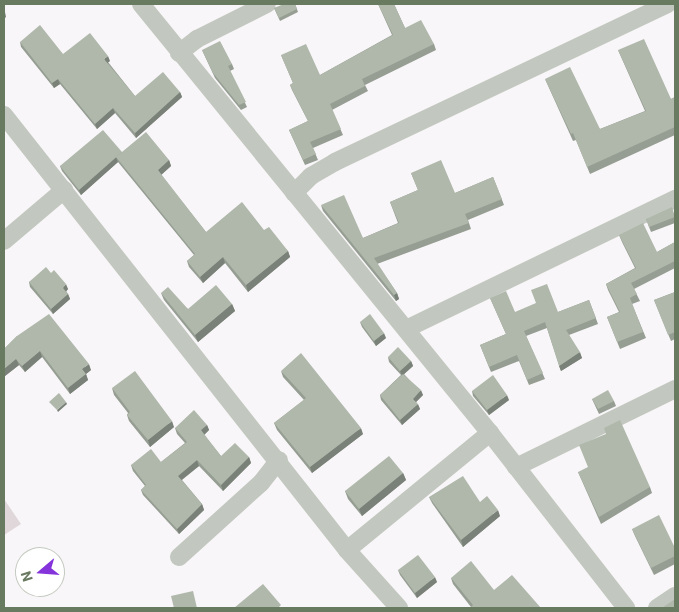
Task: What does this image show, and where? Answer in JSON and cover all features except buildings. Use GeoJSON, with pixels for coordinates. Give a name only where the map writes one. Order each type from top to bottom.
{"type":"FeatureCollection","features":[{"type":"Feature","properties":{"kind":"street"},"geometry":{"type":"LineString","coordinates":[[141,4],[490,433],[626,608]]}},
{"type":"Feature","properties":{"kind":"street"},"geometry":{"type":"LineString","coordinates":[[179,53],[197,39],[267,4]]}},
{"type":"Feature","properties":{"kind":"street"},"geometry":{"type":"LineString","coordinates":[[294,193],[311,176],[335,162],[667,4]]}},
{"type":"Feature","properties":{"kind":"street"},"geometry":{"type":"LineString","coordinates":[[4,114],[279,460],[390,605]]}},
{"type":"Feature","properties":{"kind":"street"},"geometry":{"type":"LineString","coordinates":[[4,242],[64,190]]}},
{"type":"Feature","properties":{"kind":"street"},"geometry":{"type":"LineString","coordinates":[[406,329],[675,199]]}},
{"type":"Feature","properties":{"kind":"street"},"geometry":{"type":"LineString","coordinates":[[516,467],[675,389]]}},
{"type":"Feature","properties":{"kind":"street"},"geometry":{"type":"LineString","coordinates":[[348,550],[490,433]]}},
{"type":"Feature","properties":{"kind":"street"},"geometry":{"type":"LineString","coordinates":[[178,557],[262,483],[279,460]]}},
{"type":"Feature","properties":{"kind":"street"},"geometry":{"type":"LineString","coordinates":[[657,608],[675,596]]}},
{"type":"Feature","properties":{"kind":"shaded area"},"geometry":{"type":"Polygon","coordinates":[[[4,499],[21,524],[4,535],[4,499]]]}}]}
